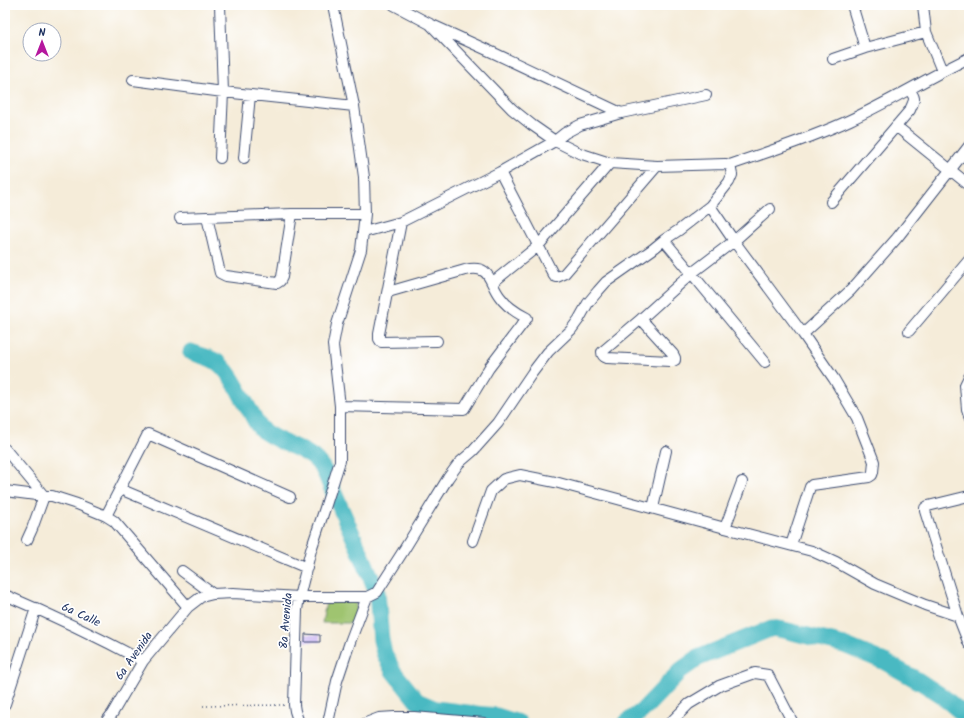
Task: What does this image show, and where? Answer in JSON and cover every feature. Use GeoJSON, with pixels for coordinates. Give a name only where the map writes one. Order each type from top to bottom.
{"type":"FeatureCollection","features":[{"type":"Feature","properties":{"kind":"street"},"geometry":{"type":"LineString","coordinates":[[220,5],[223,92],[220,158]]}},
{"type":"Feature","properties":{"kind":"street","name":"8a Avenida"},"geometry":{"type":"LineString","coordinates":[[299,723],[294,705],[297,610],[311,550],[340,461],[340,406],[333,345],[337,324],[361,250],[365,214],[364,178],[354,106],[333,5]]}},
{"type":"Feature","properties":{"kind":"street"},"geometry":{"type":"LineString","coordinates":[[394,5],[430,24],[621,113]]}},
{"type":"Feature","properties":{"kind":"street"},"geometry":{"type":"LineString","coordinates":[[852,5],[865,48]]}},
{"type":"Feature","properties":{"kind":"street"},"geometry":{"type":"LineString","coordinates":[[923,5],[926,32],[942,71]]}},
{"type":"Feature","properties":{"kind":"street"},"geometry":{"type":"LineString","coordinates":[[430,24],[512,109],[555,141],[579,153],[610,163],[657,166],[730,165],[809,137],[850,120],[969,58]]}},
{"type":"Feature","properties":{"kind":"street"},"geometry":{"type":"LineString","coordinates":[[833,59],[865,48],[926,32]]}},
{"type":"Feature","properties":{"kind":"street"},"geometry":{"type":"LineString","coordinates":[[133,80],[223,92],[354,106]]}},
{"type":"Feature","properties":{"kind":"street"},"geometry":{"type":"LineString","coordinates":[[831,202],[910,110],[914,95],[909,90]]}},
{"type":"Feature","properties":{"kind":"street"},"geometry":{"type":"LineString","coordinates":[[244,158],[250,95]]}},
{"type":"Feature","properties":{"kind":"street"},"geometry":{"type":"LineString","coordinates":[[364,232],[402,222],[500,172],[555,141],[565,133],[580,126],[621,113],[706,95]]}},
{"type":"Feature","properties":{"kind":"street"},"geometry":{"type":"LineString","coordinates":[[896,126],[969,185]]}},
{"type":"Feature","properties":{"kind":"street"},"geometry":{"type":"LineString","coordinates":[[803,334],[850,290],[897,238],[969,146]]}},
{"type":"Feature","properties":{"kind":"street"},"geometry":{"type":"LineString","coordinates":[[492,283],[538,246],[610,163]]}},
{"type":"Feature","properties":{"kind":"street"},"geometry":{"type":"LineString","coordinates":[[182,571],[213,594],[233,593],[299,597],[367,597],[377,592],[448,478],[459,463],[473,451],[498,423],[532,373],[548,352],[571,330],[588,303],[606,282],[710,206],[729,182],[732,175],[730,165]]}},
{"type":"Feature","properties":{"kind":"street"},"geometry":{"type":"LineString","coordinates":[[500,172],[554,276],[557,277],[564,274],[657,166]]}},
{"type":"Feature","properties":{"kind":"street"},"geometry":{"type":"LineString","coordinates":[[710,206],[834,378],[856,418],[873,458],[874,472],[869,477],[812,485],[810,487],[792,545]]}},
{"type":"Feature","properties":{"kind":"street"},"geometry":{"type":"LineString","coordinates":[[641,319],[673,354],[675,360],[607,358],[602,354],[602,352],[692,273],[734,241],[770,209]]}},
{"type":"Feature","properties":{"kind":"street"},"geometry":{"type":"LineString","coordinates":[[180,218],[292,214],[365,214]]}},
{"type":"Feature","properties":{"kind":"street"},"geometry":{"type":"LineString","coordinates":[[207,217],[220,273],[226,276],[277,283],[282,277],[292,214]]}},
{"type":"Feature","properties":{"kind":"street"},"geometry":{"type":"LineString","coordinates":[[402,222],[379,339],[381,342],[437,341]]}},
{"type":"Feature","properties":{"kind":"street"},"geometry":{"type":"LineString","coordinates":[[664,240],[765,362]]}},
{"type":"Feature","properties":{"kind":"street"},"geometry":{"type":"LineString","coordinates":[[909,331],[969,260]]}},
{"type":"Feature","properties":{"kind":"street"},"geometry":{"type":"LineString","coordinates":[[340,406],[464,409],[490,368],[527,318],[510,307],[501,298],[494,290],[489,277],[485,272],[478,269],[471,269],[388,292]]}},
{"type":"Feature","properties":{"kind":"street"},"geometry":{"type":"LineString","coordinates":[[969,377],[965,385],[969,415]]}},
{"type":"Feature","properties":{"kind":"street"},"geometry":{"type":"LineString","coordinates":[[106,516],[148,434],[290,497]]}},
{"type":"Feature","properties":{"kind":"street"},"geometry":{"type":"LineString","coordinates":[[5,449],[44,496]]}},
{"type":"Feature","properties":{"kind":"street"},"geometry":{"type":"LineString","coordinates":[[653,508],[666,451]]}},
{"type":"Feature","properties":{"kind":"street"},"geometry":{"type":"LineString","coordinates":[[472,541],[491,491],[504,478],[520,475],[556,482],[812,551],[836,562],[875,584],[925,605],[958,616]]}},
{"type":"Feature","properties":{"kind":"street"},"geometry":{"type":"LineString","coordinates":[[725,528],[742,482]]}},
{"type":"Feature","properties":{"kind":"street"},"geometry":{"type":"LineString","coordinates":[[120,489],[307,568]]}},
{"type":"Feature","properties":{"kind":"street"},"geometry":{"type":"LineString","coordinates":[[5,491],[52,496],[77,504],[106,516],[114,521],[188,607]]}},
{"type":"Feature","properties":{"kind":"street"},"geometry":{"type":"LineString","coordinates":[[27,540],[44,496]]}},
{"type":"Feature","properties":{"kind":"street"},"geometry":{"type":"LineString","coordinates":[[969,496],[925,508],[958,616],[969,644]]}},
{"type":"Feature","properties":{"kind":"street","name":"6a Avenida"},"geometry":{"type":"LineString","coordinates":[[105,723],[112,714],[143,661],[188,607],[201,597],[213,594]]}},
{"type":"Feature","properties":{"kind":"street","name":"6a Calle"},"geometry":{"type":"LineString","coordinates":[[5,595],[104,640],[143,661]]}},
{"type":"Feature","properties":{"kind":"street"},"geometry":{"type":"LineString","coordinates":[[328,723],[337,681],[367,597]]}},
{"type":"Feature","properties":{"kind":"street"},"geometry":{"type":"LineString","coordinates":[[5,704],[36,608]]}},
{"type":"Feature","properties":{"kind":"street"},"geometry":{"type":"LineString","coordinates":[[670,723],[689,704],[720,686],[755,673],[768,675],[793,723]]}},
{"type":"Feature","properties":{"kind":"street"},"geometry":{"type":"LineString","coordinates":[[366,723],[379,718],[395,717],[414,720],[484,722]]}},
{"type":"Feature","properties":{"kind":"path"},"geometry":{"type":"LineString","coordinates":[[203,706],[294,705]]}},
{"type":"Feature","properties":{"kind":"green space"},"geometry":{"type":"Polygon","coordinates":[[[356,601],[355,623],[322,623],[326,602],[356,601]]]}},
{"type":"Feature","properties":{"kind":"building"},"geometry":{"type":"Polygon","coordinates":[[[305,634],[320,635],[320,642],[305,642],[305,634]]]}},
{"type":"Feature","properties":{"kind":"waterway"},"geometry":{"type":"LineString","coordinates":[[191,352],[217,362],[227,371],[256,423],[262,430],[309,455],[317,461],[324,470],[377,592],[381,640],[384,653],[393,671],[417,701],[436,709],[497,716],[519,723]]}},
{"type":"Feature","properties":{"kind":"waterway"},"geometry":{"type":"LineString","coordinates":[[626,723],[642,711],[680,671],[698,658],[772,628],[844,645],[885,662],[942,696],[969,719]]}}]}
